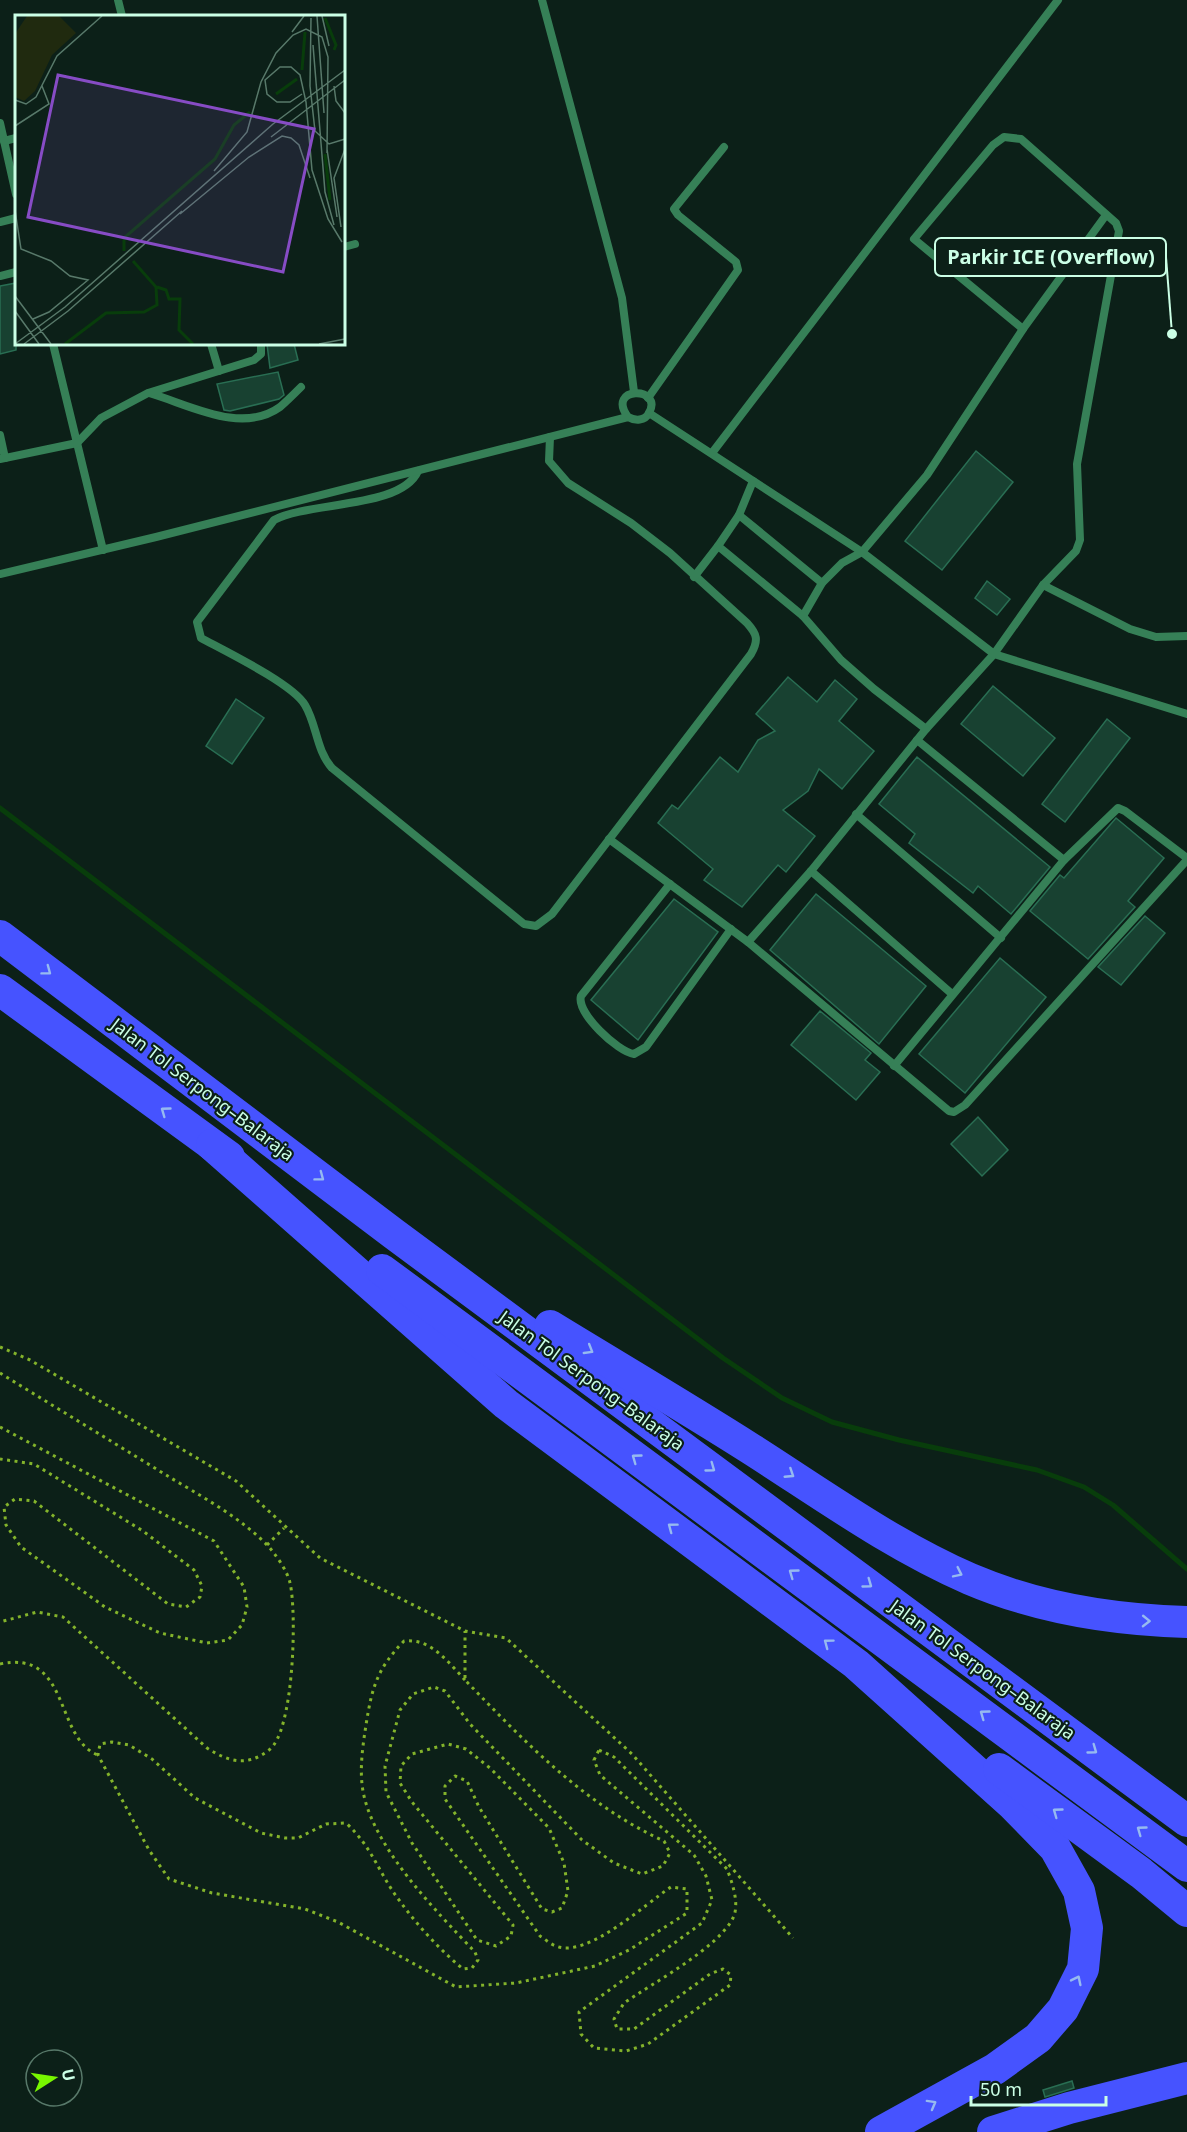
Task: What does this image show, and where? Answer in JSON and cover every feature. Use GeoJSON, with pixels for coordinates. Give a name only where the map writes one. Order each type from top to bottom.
{"type":"FeatureCollection","features":[{"type":"Feature","properties":{"kind":"highway","name":"Jalan Tol Serpong–Balaraja"},"geometry":{"type":"LineString","coordinates":[[0,936],[394,1233],[1187,1821]]}},
{"type":"Feature","properties":{"kind":"highway","name":"Jalan Tol Serpong–Balaraja"},"geometry":{"type":"LineString","coordinates":[[0,990],[1187,1866]]}},
{"type":"Feature","properties":{"kind":"highway"},"geometry":{"type":"LineString","coordinates":[[212,1145],[506,1404],[1141,1873],[1187,1911]]}},
{"type":"Feature","properties":{"kind":"highway"},"geometry":{"type":"LineString","coordinates":[[394,1233],[690,1410],[899,1544],[971,1579],[1055,1606],[1135,1620],[1187,1622]]}},
{"type":"Feature","properties":{"kind":"highway"},"geometry":{"type":"LineString","coordinates":[[856,1664],[1012,1804],[1055,1848],[1079,1891],[1087,1928],[1083,1969],[1063,2009],[1038,2038],[995,2069],[881,2132]]}},
{"type":"Feature","properties":{"kind":"highway"},"geometry":{"type":"LineString","coordinates":[[993,2132],[1069,2108],[1187,2078]]}},
{"type":"Feature","properties":{"kind":"lane"},"geometry":{"type":"LineString","coordinates":[[118,0],[122,15]]}},
{"type":"Feature","properties":{"kind":"lane"},"geometry":{"type":"LineString","coordinates":[[543,0],[622,298],[634,392]]}},
{"type":"Feature","properties":{"kind":"lane"},"geometry":{"type":"LineString","coordinates":[[712,453],[1058,0]]}},
{"type":"Feature","properties":{"kind":"lane"},"geometry":{"type":"LineString","coordinates":[[0,123],[15,190]]}},
{"type":"Feature","properties":{"kind":"lane"},"geometry":{"type":"LineString","coordinates":[[748,942],[811,871],[926,729],[994,654],[1043,585],[1076,551],[1080,540],[1077,464],[1119,238],[1118,227],[1021,139],[1004,137],[993,145],[914,240],[1023,329]]}},
{"type":"Feature","properties":{"kind":"lane"},"geometry":{"type":"LineString","coordinates":[[4,141],[15,138]]}},
{"type":"Feature","properties":{"kind":"lane"},"geometry":{"type":"LineString","coordinates":[[648,398],[738,270],[736,262],[678,215],[675,208],[675,205],[724,147]]}},
{"type":"Feature","properties":{"kind":"lane"},"geometry":{"type":"LineString","coordinates":[[803,616],[822,583],[842,563],[862,552],[927,475],[1023,329],[1106,214]]}},
{"type":"Feature","properties":{"kind":"lane"},"geometry":{"type":"LineString","coordinates":[[0,222],[15,218]]}},
{"type":"Feature","properties":{"kind":"lane"},"geometry":{"type":"LineString","coordinates":[[345,247],[355,244]]}},
{"type":"Feature","properties":{"kind":"lane"},"geometry":{"type":"LineString","coordinates":[[0,276],[15,272]]}},
{"type":"Feature","properties":{"kind":"lane"},"geometry":{"type":"LineString","coordinates":[[53,345],[103,550]]}},
{"type":"Feature","properties":{"kind":"lane"},"geometry":{"type":"LineString","coordinates":[[211,345],[219,371]]}},
{"type":"Feature","properties":{"kind":"lane"},"geometry":{"type":"LineString","coordinates":[[0,435],[3,458],[77,443],[101,418],[148,393],[259,357],[261,345]]}},
{"type":"Feature","properties":{"kind":"lane"},"geometry":{"type":"LineString","coordinates":[[148,393],[209,414],[235,418],[265,415],[279,407],[301,387]]}},
{"type":"Feature","properties":{"kind":"lane"},"geometry":{"type":"LineString","coordinates":[[634,392],[648,398],[651,405],[649,413],[643,419],[635,420],[623,411],[623,402],[634,392]]}},
{"type":"Feature","properties":{"kind":"lane"},"geometry":{"type":"LineString","coordinates":[[649,413],[862,552],[994,654],[1187,714]]}},
{"type":"Feature","properties":{"kind":"lane"},"geometry":{"type":"LineString","coordinates":[[0,574],[628,417]]}},
{"type":"Feature","properties":{"kind":"lane"},"geometry":{"type":"LineString","coordinates":[[418,471],[414,480],[405,487],[384,495],[274,520],[197,622],[198,633],[201,638],[297,695],[309,712],[321,752],[332,768],[524,924],[536,926],[552,914],[751,654],[757,641],[756,634],[747,623],[670,553],[639,529],[568,483],[549,460],[547,452],[550,437]]}},
{"type":"Feature","properties":{"kind":"lane"},"geometry":{"type":"LineString","coordinates":[[694,577],[739,515],[753,481]]}},
{"type":"Feature","properties":{"kind":"lane"},"geometry":{"type":"LineString","coordinates":[[739,515],[822,583]]}},
{"type":"Feature","properties":{"kind":"lane"},"geometry":{"type":"LineString","coordinates":[[718,546],[803,616],[841,660],[926,729]]}},
{"type":"Feature","properties":{"kind":"lane"},"geometry":{"type":"LineString","coordinates":[[1043,585],[1130,629],[1156,637],[1187,636]]}},
{"type":"Feature","properties":{"kind":"lane"},"geometry":{"type":"LineString","coordinates":[[917,740],[1064,860]]}},
{"type":"Feature","properties":{"kind":"lane"},"geometry":{"type":"LineString","coordinates":[[609,839],[748,942],[894,1066],[949,1111],[958,1111],[1187,859],[1118,808],[1064,860],[1002,938],[952,994],[894,1066]]}},
{"type":"Feature","properties":{"kind":"lane"},"geometry":{"type":"LineString","coordinates":[[856,814],[1002,938]]}},
{"type":"Feature","properties":{"kind":"lane"},"geometry":{"type":"LineString","coordinates":[[811,871],[952,994]]}},
{"type":"Feature","properties":{"kind":"lane"},"geometry":{"type":"LineString","coordinates":[[670,884],[581,996],[580,1005],[585,1013],[623,1050],[634,1054],[646,1047],[731,929]]}},
{"type":"Feature","properties":{"kind":"path"},"geometry":{"type":"LineString","coordinates":[[0,1347],[30,1360],[236,1481],[284,1528],[320,1558],[465,1630],[506,1638],[632,1754],[793,1938]]}},
{"type":"Feature","properties":{"kind":"path"},"geometry":{"type":"LineString","coordinates":[[0,1373],[217,1506],[267,1545],[290,1580],[295,1611],[290,1694],[280,1732],[271,1749],[249,1760],[229,1761],[207,1748],[63,1617],[37,1612],[0,1622]]}},
{"type":"Feature","properties":{"kind":"path"},"geometry":{"type":"LineString","coordinates":[[0,1428],[214,1541],[244,1587],[247,1607],[242,1625],[228,1640],[207,1643],[160,1633],[105,1607],[21,1547],[6,1525],[4,1507],[15,1499],[34,1502],[168,1604],[186,1607],[200,1596],[202,1586],[194,1570],[123,1519],[34,1464],[0,1459]]}},
{"type":"Feature","properties":{"kind":"path"},"geometry":{"type":"LineString","coordinates":[[267,1545],[284,1528]]}},
{"type":"Feature","properties":{"kind":"path"},"geometry":{"type":"LineString","coordinates":[[465,1630],[465,1680]]}},
{"type":"Feature","properties":{"kind":"path"},"geometry":{"type":"LineString","coordinates":[[414,1640],[435,1649],[465,1680],[537,1754],[632,1826],[664,1841],[670,1853],[663,1866],[642,1874],[614,1863],[582,1840],[470,1724],[445,1691],[434,1687],[413,1694],[400,1710],[385,1766],[386,1792],[412,1843],[477,1940],[496,1946],[511,1936],[513,1925],[412,1802],[400,1783],[401,1766],[412,1754],[448,1744],[466,1749],[490,1768],[549,1828],[564,1863],[568,1891],[562,1908],[552,1912],[542,1909],[479,1807],[467,1781],[454,1776],[445,1786],[445,1799],[540,1936],[557,1947],[573,1947],[598,1939],[671,1887],[687,1890],[687,1913],[629,1950],[595,1966],[516,1983],[456,1987],[338,1922],[305,1909],[212,1893],[169,1879],[148,1850],[98,1755],[100,1744],[112,1742],[129,1745],[152,1759],[195,1798],[261,1833],[285,1839],[298,1838],[326,1824],[346,1823],[363,1839],[398,1899],[445,1954],[463,1969],[472,1968],[478,1960],[475,1952],[431,1906],[397,1862],[372,1820],[362,1785],[363,1745],[372,1686],[386,1659],[404,1641],[414,1640]]}},
{"type":"Feature","properties":{"kind":"path"},"geometry":{"type":"LineString","coordinates":[[0,1664],[21,1664],[38,1669],[51,1680],[78,1742],[88,1751],[98,1755]]}},
{"type":"Feature","properties":{"kind":"path"},"geometry":{"type":"LineString","coordinates":[[600,1750],[614,1758],[727,1869],[734,1887],[735,1916],[718,1938],[624,2003],[614,2019],[617,2030],[634,2029],[710,1974],[723,1969],[731,1975],[730,1985],[648,2044],[626,2051],[594,2048],[581,2034],[579,2012],[702,1923],[712,1900],[706,1876],[694,1855],[600,1775],[594,1760],[600,1750]]}},
{"type":"Feature","properties":{"kind":"building"},"geometry":{"type":"Polygon","coordinates":[[[15,283],[16,350],[0,354],[0,286],[15,283]]]}},
{"type":"Feature","properties":{"kind":"building"},"geometry":{"type":"Polygon","coordinates":[[[267,345],[294,345],[298,360],[270,368],[267,345]]]}},
{"type":"Feature","properties":{"kind":"building"},"geometry":{"type":"Polygon","coordinates":[[[278,372],[284,395],[279,399],[230,411],[224,410],[217,384],[278,372]]]}},
{"type":"Feature","properties":{"kind":"building"},"geometry":{"type":"Polygon","coordinates":[[[976,451],[1013,482],[942,570],[905,541],[976,451]]]}},
{"type":"Feature","properties":{"kind":"building"},"geometry":{"type":"Polygon","coordinates":[[[987,581],[1010,599],[997,615],[975,598],[987,581]]]}},
{"type":"Feature","properties":{"kind":"building"},"geometry":{"type":"Polygon","coordinates":[[[788,677],[817,702],[835,680],[857,699],[839,721],[874,751],[842,789],[819,769],[808,791],[783,810],[815,836],[786,872],[778,865],[742,907],[704,880],[713,869],[658,823],[672,805],[678,809],[720,757],[738,772],[758,740],[775,731],[756,714],[788,677]]]}},
{"type":"Feature","properties":{"kind":"building"},"geometry":{"type":"Polygon","coordinates":[[[993,686],[1055,738],[1023,776],[961,724],[993,686]]]}},
{"type":"Feature","properties":{"kind":"building"},"geometry":{"type":"Polygon","coordinates":[[[236,699],[264,718],[232,764],[206,746],[236,699]]]}},
{"type":"Feature","properties":{"kind":"building"},"geometry":{"type":"Polygon","coordinates":[[[1107,719],[1130,738],[1065,822],[1042,804],[1107,719]]]}},
{"type":"Feature","properties":{"kind":"building"},"geometry":{"type":"Polygon","coordinates":[[[917,757],[1050,867],[1011,914],[978,886],[973,893],[909,843],[915,834],[879,804],[917,757]]]}},
{"type":"Feature","properties":{"kind":"building"},"geometry":{"type":"Polygon","coordinates":[[[1116,818],[1164,858],[1128,901],[1135,907],[1088,959],[1030,911],[1060,875],[1064,878],[1116,818]]]}},
{"type":"Feature","properties":{"kind":"building"},"geometry":{"type":"Polygon","coordinates":[[[816,894],[926,986],[879,1044],[770,950],[816,894]]]}},
{"type":"Feature","properties":{"kind":"building"},"geometry":{"type":"Polygon","coordinates":[[[674,899],[718,932],[638,1040],[591,1000],[674,899]]]}},
{"type":"Feature","properties":{"kind":"building"},"geometry":{"type":"Polygon","coordinates":[[[1145,916],[1165,933],[1121,985],[1098,967],[1145,916]]]}},
{"type":"Feature","properties":{"kind":"building"},"geometry":{"type":"Polygon","coordinates":[[[1000,958],[1046,997],[965,1093],[919,1054],[1000,958]]]}},
{"type":"Feature","properties":{"kind":"building"},"geometry":{"type":"Polygon","coordinates":[[[820,1011],[871,1053],[865,1060],[880,1072],[856,1100],[791,1045],[820,1011]]]}},
{"type":"Feature","properties":{"kind":"building"},"geometry":{"type":"Polygon","coordinates":[[[978,1117],[1008,1150],[982,1176],[951,1144],[978,1117]]]}},
{"type":"Feature","properties":{"kind":"building"},"geometry":{"type":"Polygon","coordinates":[[[1072,2081],[1074,2088],[1045,2097],[1043,2090],[1072,2081]]]}},
{"type":"Feature","properties":{"kind":"waterway"},"geometry":{"type":"LineString","coordinates":[[0,808],[723,1358],[782,1398],[832,1422],[899,1440],[1037,1470],[1084,1487],[1113,1505],[1187,1569]]}},
{"type":"Feature","properties":{"kind":"place","name":"Parkir ICE (Overflow)"},"geometry":{"type":"Point","coordinates":[1172,334]}}]}
